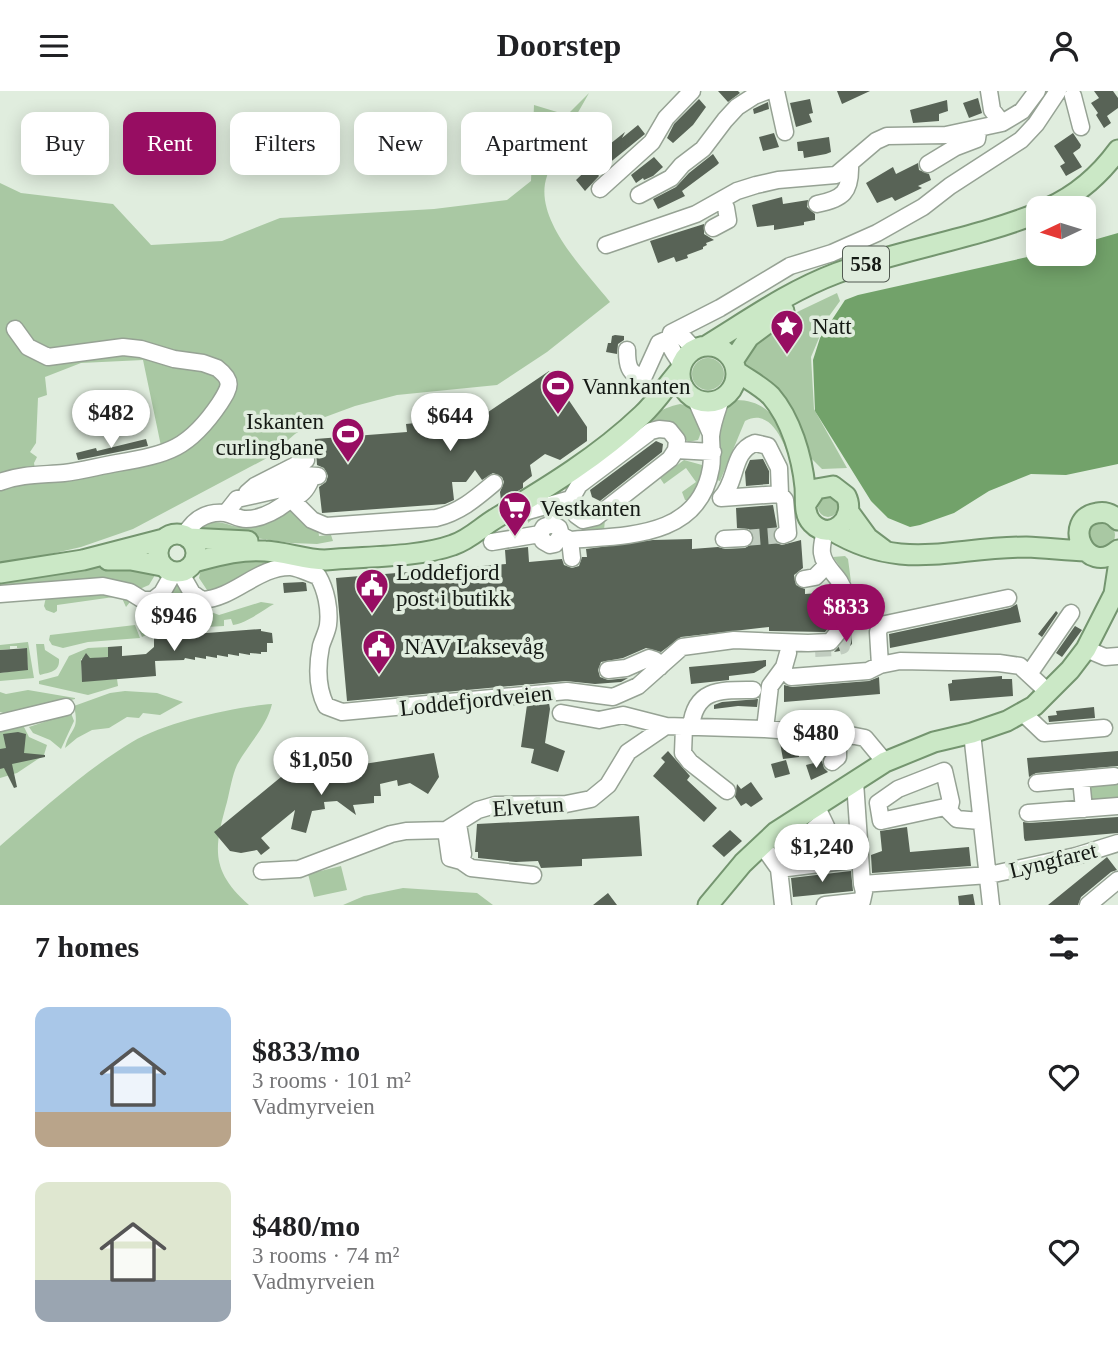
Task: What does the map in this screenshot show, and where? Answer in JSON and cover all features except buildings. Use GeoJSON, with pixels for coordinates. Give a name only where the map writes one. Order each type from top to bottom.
{"type":"FeatureCollection","features":[{"type":"Feature","properties":{"kind":"main road"},"geometry":{"type":"LineString","coordinates":[[1069,196],[1095,178],[1118,149]]}},
{"type":"Feature","properties":{"kind":"main road"},"geometry":{"type":"LineString","coordinates":[[1093,196],[1118,170]]}},
{"type":"Feature","properties":{"kind":"main road","name":"558"},"geometry":{"type":"LineString","coordinates":[[690,357],[771,304],[827,277],[988,231],[1026,217]]}},
{"type":"Feature","properties":{"kind":"main road","name":"558"},"geometry":{"type":"LineString","coordinates":[[723,398],[734,386],[734,366],[749,337],[780,313],[820,293],[865,277],[1026,231]]}},
{"type":"Feature","properties":{"kind":"main road"},"geometry":{"type":"LineString","coordinates":[[644,414],[690,357],[724,351],[734,366],[771,397],[780,411],[796,447],[810,521],[819,529],[828,530],[857,545],[888,553],[918,556],[1027,547],[1088,553],[1102,558],[1118,551]]}},
{"type":"Feature","properties":{"kind":"main road"},"geometry":{"type":"LineString","coordinates":[[690,357],[682,385],[694,398]]}},
{"type":"Feature","properties":{"kind":"main road"},"geometry":{"type":"LineString","coordinates":[[0,573],[83,560],[174,535],[317,547],[439,535],[471,537],[496,518],[561,479],[599,452],[644,414],[663,403],[694,398],[708,402],[746,396],[780,411]]}},
{"type":"Feature","properties":{"kind":"main road"},"geometry":{"type":"LineString","coordinates":[[796,447],[827,486],[843,492],[849,501],[849,512],[844,523],[828,530]]}},
{"type":"Feature","properties":{"kind":"main road"},"geometry":{"type":"LineString","coordinates":[[806,505],[811,493],[827,486]]}},
{"type":"Feature","properties":{"kind":"main road"},"geometry":{"type":"LineString","coordinates":[[849,512],[868,538],[888,553]]}},
{"type":"Feature","properties":{"kind":"main road"},"geometry":{"type":"LineString","coordinates":[[1027,547],[1054,539],[1082,523],[1093,513],[1108,513],[1117,518]]}},
{"type":"Feature","properties":{"kind":"main road"},"geometry":{"type":"LineString","coordinates":[[1082,523],[1079,538],[1100,569],[1105,585],[1099,622]]}},
{"type":"Feature","properties":{"kind":"main road"},"geometry":{"type":"LineString","coordinates":[[83,560],[131,560],[178,567],[249,551],[268,551],[312,560],[439,535]]}},
{"type":"Feature","properties":{"kind":"main road"},"geometry":{"type":"LineString","coordinates":[[178,567],[195,546],[186,537]]}},
{"type":"Feature","properties":{"kind":"main road"},"geometry":{"type":"LineString","coordinates":[[164,539],[158,552],[178,567]]}},
{"type":"Feature","properties":{"kind":"main road"},"geometry":{"type":"LineString","coordinates":[[708,905],[762,845],[820,813],[855,782],[885,762],[934,742],[971,733],[1023,713],[1048,692],[1086,649],[1114,594],[1118,568]]}},
{"type":"Feature","properties":{"kind":"street"},"geometry":{"type":"LineString","coordinates":[[600,189],[652,142],[666,118],[692,91]]}},
{"type":"Feature","properties":{"kind":"street"},"geometry":{"type":"LineString","coordinates":[[639,195],[671,178],[703,149],[737,107],[767,91]]}},
{"type":"Feature","properties":{"kind":"street"},"geometry":{"type":"LineString","coordinates":[[776,91],[785,132]]}},
{"type":"Feature","properties":{"kind":"street"},"geometry":{"type":"LineString","coordinates":[[989,91],[992,110],[1002,123]]}},
{"type":"Feature","properties":{"kind":"street"},"geometry":{"type":"LineString","coordinates":[[606,245],[696,214],[722,202],[737,191],[756,185],[836,174],[876,141],[887,136],[946,135],[1002,123],[1022,111],[1037,91]]}},
{"type":"Feature","properties":{"kind":"street"},"geometry":{"type":"LineString","coordinates":[[690,357],[669,347],[668,339],[671,333],[720,309],[790,266],[832,253],[877,233],[923,207],[1021,140],[1069,92],[1082,127]]}},
{"type":"Feature","properties":{"kind":"street"},"geometry":{"type":"LineString","coordinates":[[928,164],[956,147],[977,139],[979,129]]}},
{"type":"Feature","properties":{"kind":"street"},"geometry":{"type":"LineString","coordinates":[[817,204],[834,200],[844,193],[850,181],[850,165]]}},
{"type":"Feature","properties":{"kind":"street"},"geometry":{"type":"LineString","coordinates":[[713,228],[728,220],[722,202]]}},
{"type":"Feature","properties":{"kind":"street"},"geometry":{"type":"LineString","coordinates":[[681,328],[690,357]]}},
{"type":"Feature","properties":{"kind":"street"},"geometry":{"type":"LineString","coordinates":[[0,482],[32,474],[83,471],[167,454],[187,442],[210,418],[228,391],[229,382],[227,376],[217,367],[141,349],[111,348],[48,357],[28,347],[15,329]]}},
{"type":"Feature","properties":{"kind":"street"},"geometry":{"type":"LineString","coordinates":[[627,350],[630,370],[634,375],[644,376],[659,343],[668,339]]}},
{"type":"Feature","properties":{"kind":"street"},"geometry":{"type":"LineString","coordinates":[[492,543],[540,534],[543,541],[550,545],[566,538],[658,531],[687,512],[702,493],[711,470],[713,452],[711,433],[694,398]]}},
{"type":"Feature","properties":{"kind":"street"},"geometry":{"type":"LineString","coordinates":[[711,433],[723,398]]}},
{"type":"Feature","properties":{"kind":"street"},"geometry":{"type":"LineString","coordinates":[[496,518],[571,499],[579,485],[651,431],[669,430],[677,440],[676,450],[670,459],[596,517],[583,520],[576,515],[571,499]]}},
{"type":"Feature","properties":{"kind":"street"},"geometry":{"type":"LineString","coordinates":[[720,498],[730,484],[738,458],[745,447],[755,443],[768,446],[779,468],[780,494],[785,500],[788,533],[783,535]]}},
{"type":"Feature","properties":{"kind":"street"},"geometry":{"type":"LineString","coordinates":[[676,450],[713,452]]}},
{"type":"Feature","properties":{"kind":"street"},"geometry":{"type":"LineString","coordinates":[[226,513],[231,505],[255,486],[306,460]]}},
{"type":"Feature","properties":{"kind":"street"},"geometry":{"type":"LineString","coordinates":[[186,537],[196,519],[209,515],[226,513],[239,519],[249,519],[279,509],[291,499],[299,497],[315,478],[305,475],[277,490],[243,497]]}},
{"type":"Feature","properties":{"kind":"street"},"geometry":{"type":"LineString","coordinates":[[291,499],[312,520],[326,526],[439,535],[451,515],[468,506],[494,483]]}},
{"type":"Feature","properties":{"kind":"street"},"geometry":{"type":"LineString","coordinates":[[702,493],[715,499],[780,494]]}},
{"type":"Feature","properties":{"kind":"street"},"geometry":{"type":"LineString","coordinates":[[828,530],[822,552],[844,591]]}},
{"type":"Feature","properties":{"kind":"street"},"geometry":{"type":"LineString","coordinates":[[566,538],[572,558]]}},
{"type":"Feature","properties":{"kind":"street"},"geometry":{"type":"LineString","coordinates":[[724,539],[744,538]]}},
{"type":"Feature","properties":{"kind":"street"},"geometry":{"type":"LineString","coordinates":[[804,579],[815,577],[827,565]]}},
{"type":"Feature","properties":{"kind":"street"},"geometry":{"type":"LineString","coordinates":[[0,594],[113,586],[137,597],[153,590],[178,567]]}},
{"type":"Feature","properties":{"kind":"street","name":"Loddefjordveien"},"geometry":{"type":"LineString","coordinates":[[178,567],[196,597],[209,599],[220,598],[264,573],[292,567],[318,576],[328,604],[328,626],[320,655],[319,676],[322,697],[327,706],[337,711],[370,711],[429,702],[566,691],[613,697],[638,686],[663,663]]}},
{"type":"Feature","properties":{"kind":"street"},"geometry":{"type":"LineString","coordinates":[[880,665],[878,632],[881,625],[1008,597]]}},
{"type":"Feature","properties":{"kind":"street"},"geometry":{"type":"LineString","coordinates":[[1029,674],[1071,613]]}},
{"type":"Feature","properties":{"kind":"street"},"geometry":{"type":"LineString","coordinates":[[663,663],[682,647],[696,644],[734,641],[830,642],[844,625]]}},
{"type":"Feature","properties":{"kind":"street"},"geometry":{"type":"LineString","coordinates":[[663,663],[686,650],[698,647],[741,646],[790,653],[784,667],[770,685],[765,729]]}},
{"type":"Feature","properties":{"kind":"street"},"geometry":{"type":"LineString","coordinates":[[1086,649],[1105,657],[1118,656]]}},
{"type":"Feature","properties":{"kind":"street"},"geometry":{"type":"LineString","coordinates":[[608,670],[626,668],[649,658],[663,663]]}},
{"type":"Feature","properties":{"kind":"street"},"geometry":{"type":"LineString","coordinates":[[791,677],[868,671],[880,665],[919,661],[999,663],[1020,666],[1048,692]]}},
{"type":"Feature","properties":{"kind":"street"},"geometry":{"type":"LineString","coordinates":[[727,791],[690,762],[681,745],[694,709],[701,698],[717,692],[753,690]]}},
{"type":"Feature","properties":{"kind":"street"},"geometry":{"type":"LineString","coordinates":[[0,723],[66,706]]}},
{"type":"Feature","properties":{"kind":"street"},"geometry":{"type":"LineString","coordinates":[[561,713],[599,720],[623,715],[666,726],[765,729],[865,738],[885,762]]}},
{"type":"Feature","properties":{"kind":"street"},"geometry":{"type":"LineString","coordinates":[[1023,713],[1044,733],[1104,728]]}},
{"type":"Feature","properties":{"kind":"street","name":"Elvetun"},"geometry":{"type":"LineString","coordinates":[[262,870],[299,869],[391,834],[452,827],[478,810],[495,805],[566,804],[591,799],[608,785],[628,752],[666,726]]}},
{"type":"Feature","properties":{"kind":"street"},"geometry":{"type":"LineString","coordinates":[[796,732],[802,742],[838,748],[838,757],[832,762]]}},
{"type":"Feature","properties":{"kind":"street","name":"Lyngfaret"},"geometry":{"type":"LineString","coordinates":[[971,733],[991,905]]}},
{"type":"Feature","properties":{"kind":"street"},"geometry":{"type":"LineString","coordinates":[[950,810],[951,802],[944,771],[898,789],[878,803],[881,821],[945,807],[957,819],[980,821]]}},
{"type":"Feature","properties":{"kind":"street"},"geometry":{"type":"LineString","coordinates":[[1037,783],[1114,776]]}},
{"type":"Feature","properties":{"kind":"street","name":"Lyngfaret"},"geometry":{"type":"LineString","coordinates":[[1081,779],[1084,809]]}},
{"type":"Feature","properties":{"kind":"street"},"geometry":{"type":"LineString","coordinates":[[825,905],[858,904],[862,901],[864,892],[859,859],[855,782]]}},
{"type":"Feature","properties":{"kind":"street","name":"Lyngfaret"},"geometry":{"type":"LineString","coordinates":[[1028,813],[1118,806]]}},
{"type":"Feature","properties":{"kind":"street"},"geometry":{"type":"LineString","coordinates":[[452,827],[463,854],[461,861],[471,868],[533,875]]}},
{"type":"Feature","properties":{"kind":"street","name":"Lyngfaret"},"geometry":{"type":"LineString","coordinates":[[989,875],[1076,856],[1118,843]]}},
{"type":"Feature","properties":{"kind":"street"},"geometry":{"type":"LineString","coordinates":[[762,845],[779,869],[783,905]]}},
{"type":"Feature","properties":{"kind":"street"},"geometry":{"type":"LineString","coordinates":[[779,869],[859,859]]}},
{"type":"Feature","properties":{"kind":"street"},"geometry":{"type":"LineString","coordinates":[[862,884],[989,875]]}},
{"type":"Feature","properties":{"kind":"street","name":"Lyngfaret"},"geometry":{"type":"LineString","coordinates":[[1088,905],[1118,880]]}},
{"type":"Feature","properties":{"kind":"shaded area"},"geometry":{"type":"Polygon","coordinates":[[[589,93],[579,112],[570,112],[589,93]]]}},
{"type":"Feature","properties":{"kind":"shaded area"},"geometry":{"type":"Polygon","coordinates":[[[534,105],[557,112],[534,112],[534,105]]]}},
{"type":"Feature","properties":{"kind":"shaded area"},"geometry":{"type":"Polygon","coordinates":[[[531,175],[547,175],[544,192],[554,226],[575,259],[610,302],[547,352],[497,385],[397,395],[317,420],[295,434],[267,458],[133,529],[81,547],[20,561],[0,562],[0,183],[21,193],[113,204],[151,245],[222,241],[280,218],[434,209],[507,200],[531,181],[531,175]],[[143,360],[81,363],[45,377],[47,395],[38,398],[36,443],[30,452],[37,457],[35,469],[74,467],[161,446],[143,360]]]}},
{"type":"Feature","properties":{"kind":"shaded area"},"geometry":{"type":"Polygon","coordinates":[[[1118,233],[1118,464],[1066,475],[1031,474],[989,491],[954,513],[920,525],[910,527],[888,518],[871,501],[815,411],[813,360],[820,338],[845,300],[1026,257],[1026,266],[1096,266],[1096,239],[1118,233]]]}},
{"type":"Feature","properties":{"kind":"shaded area"},"geometry":{"type":"Polygon","coordinates":[[[837,293],[840,301],[827,319],[811,357],[814,409],[847,468],[822,469],[809,456],[746,369],[744,360],[749,348],[795,313],[837,293]]]}},
{"type":"Feature","properties":{"kind":"shaded area"},"geometry":{"type":"Polygon","coordinates":[[[708,358],[719,363],[724,374],[719,385],[708,390],[697,385],[692,374],[697,363],[708,358]]]}},
{"type":"Feature","properties":{"kind":"shaded area"},"geometry":{"type":"Polygon","coordinates":[[[736,400],[751,402],[771,414],[784,435],[795,473],[778,433],[772,425],[755,418],[745,421],[720,481],[714,479],[722,414],[725,405],[736,400]]]}},
{"type":"Feature","properties":{"kind":"shaded area"},"geometry":{"type":"Polygon","coordinates":[[[680,404],[691,408],[698,417],[701,428],[698,440],[688,442],[673,424],[656,422],[584,474],[640,423],[666,408],[680,404]]]}},
{"type":"Feature","properties":{"kind":"shaded area"},"geometry":{"type":"Polygon","coordinates":[[[684,460],[702,465],[704,469],[698,488],[689,500],[685,500],[682,492],[696,482],[686,468],[664,484],[660,478],[684,460]]]}},
{"type":"Feature","properties":{"kind":"shaded area"},"geometry":{"type":"Polygon","coordinates":[[[828,497],[835,500],[838,507],[835,514],[828,517],[821,514],[818,507],[821,500],[828,497]]]}},
{"type":"Feature","properties":{"kind":"shaded area"},"geometry":{"type":"Polygon","coordinates":[[[560,508],[565,510],[576,524],[605,519],[604,531],[581,529],[557,512],[536,516],[528,523],[527,515],[560,508]]]}},
{"type":"Feature","properties":{"kind":"shaded area"},"geometry":{"type":"Polygon","coordinates":[[[288,509],[318,527],[319,536],[331,535],[333,541],[317,544],[291,543],[205,531],[202,527],[203,524],[211,522],[252,526],[288,509]]]}},
{"type":"Feature","properties":{"kind":"shaded area"},"geometry":{"type":"Polygon","coordinates":[[[1102,522],[1111,526],[1115,535],[1111,544],[1102,548],[1093,544],[1089,535],[1093,526],[1102,522]]]}},
{"type":"Feature","properties":{"kind":"shaded area"},"geometry":{"type":"Polygon","coordinates":[[[845,556],[848,559],[851,582],[833,557],[845,556]]]}},
{"type":"Feature","properties":{"kind":"shaded area"},"geometry":{"type":"Polygon","coordinates":[[[226,558],[302,560],[214,592],[207,590],[199,578],[201,568],[226,558]]]}},
{"type":"Feature","properties":{"kind":"shaded area"},"geometry":{"type":"Polygon","coordinates":[[[96,566],[119,566],[154,572],[155,575],[149,585],[142,588],[0,590],[0,580],[96,566]]]}},
{"type":"Feature","properties":{"kind":"shaded area"},"geometry":{"type":"Polygon","coordinates":[[[178,582],[194,604],[210,609],[185,618],[141,618],[137,605],[130,602],[126,607],[121,596],[134,601],[178,582]]]}},
{"type":"Feature","properties":{"kind":"shaded area"},"geometry":{"type":"Polygon","coordinates":[[[104,590],[121,596],[57,605],[57,611],[54,613],[46,610],[44,606],[46,597],[104,590]]]}},
{"type":"Feature","properties":{"kind":"shaded area"},"geometry":{"type":"Polygon","coordinates":[[[261,602],[274,604],[233,625],[231,619],[224,620],[224,626],[157,630],[142,637],[137,625],[149,625],[150,630],[156,630],[157,624],[197,619],[211,612],[219,615],[261,602]]]}},
{"type":"Feature","properties":{"kind":"shaded area"},"geometry":{"type":"Polygon","coordinates":[[[135,625],[140,638],[88,642],[63,648],[52,645],[49,640],[50,635],[135,625]]]}},
{"type":"Feature","properties":{"kind":"shaded area"},"geometry":{"type":"Polygon","coordinates":[[[28,642],[34,678],[0,681],[0,673],[28,669],[26,648],[10,646],[10,649],[0,650],[0,645],[28,642]]]}},
{"type":"Feature","properties":{"kind":"shaded area"},"geometry":{"type":"Polygon","coordinates":[[[36,644],[44,644],[45,650],[59,659],[56,669],[40,675],[36,644]]]}},
{"type":"Feature","properties":{"kind":"shaded area"},"geometry":{"type":"Polygon","coordinates":[[[108,647],[108,657],[81,659],[82,681],[117,679],[118,686],[88,695],[39,684],[39,681],[58,676],[69,656],[88,648],[108,647]]]}},
{"type":"Feature","properties":{"kind":"shaded area"},"geometry":{"type":"Polygon","coordinates":[[[28,690],[75,699],[12,715],[0,712],[0,692],[6,694],[28,690]]]}},
{"type":"Feature","properties":{"kind":"shaded area"},"geometry":{"type":"Polygon","coordinates":[[[110,693],[157,693],[183,702],[160,715],[143,713],[139,718],[127,717],[109,728],[92,730],[65,748],[76,721],[74,706],[110,693]]]}},
{"type":"Feature","properties":{"kind":"shaded area"},"geometry":{"type":"Polygon","coordinates":[[[272,704],[266,721],[235,769],[219,833],[218,858],[221,870],[236,893],[249,905],[0,905],[0,846],[97,765],[132,742],[162,728],[220,712],[272,704]]]}},
{"type":"Feature","properties":{"kind":"shaded area"},"geometry":{"type":"Polygon","coordinates":[[[69,708],[74,721],[61,749],[50,740],[33,733],[29,727],[59,717],[69,708]]]}},
{"type":"Feature","properties":{"kind":"shaded area"},"geometry":{"type":"Polygon","coordinates":[[[23,725],[29,737],[47,745],[44,755],[17,773],[0,778],[0,731],[23,725]]]}},
{"type":"Feature","properties":{"kind":"shaded area"},"geometry":{"type":"Polygon","coordinates":[[[1118,778],[1118,803],[1090,805],[1085,786],[1118,778]]]}},
{"type":"Feature","properties":{"kind":"shaded area"},"geometry":{"type":"Polygon","coordinates":[[[341,866],[347,890],[314,897],[308,874],[341,866]]]}},
{"type":"Feature","properties":{"kind":"shaded area"},"geometry":{"type":"Polygon","coordinates":[[[403,888],[477,893],[493,905],[343,905],[364,896],[403,888]]]}},
{"type":"Feature","properties":{"kind":"tunnel"},"geometry":{"type":"LineString","coordinates":[[744,538],[783,535]]}},
{"type":"Feature","properties":{"kind":"tunnel"},"geometry":{"type":"LineString","coordinates":[[815,649],[842,646],[844,592]]}},
{"type":"Feature","properties":{"kind":"place","name":"Natt"},"geometry":{"type":"Point","coordinates":[787,356]}},
{"type":"Feature","properties":{"kind":"place","name":"Vannkanten"},"geometry":{"type":"Point","coordinates":[558,416]}},
{"type":"Feature","properties":{"kind":"place","name":"Iskanten curlingbane"},"geometry":{"type":"Point","coordinates":[348,464]}},
{"type":"Feature","properties":{"kind":"place","name":"Vestkanten"},"geometry":{"type":"Point","coordinates":[515,538]}},
{"type":"Feature","properties":{"kind":"place","name":"Loddefjord post i butikk"},"geometry":{"type":"Point","coordinates":[372,615]}},
{"type":"Feature","properties":{"kind":"place","name":"NAV Laksevåg"},"geometry":{"type":"Point","coordinates":[379,676]}}]}
